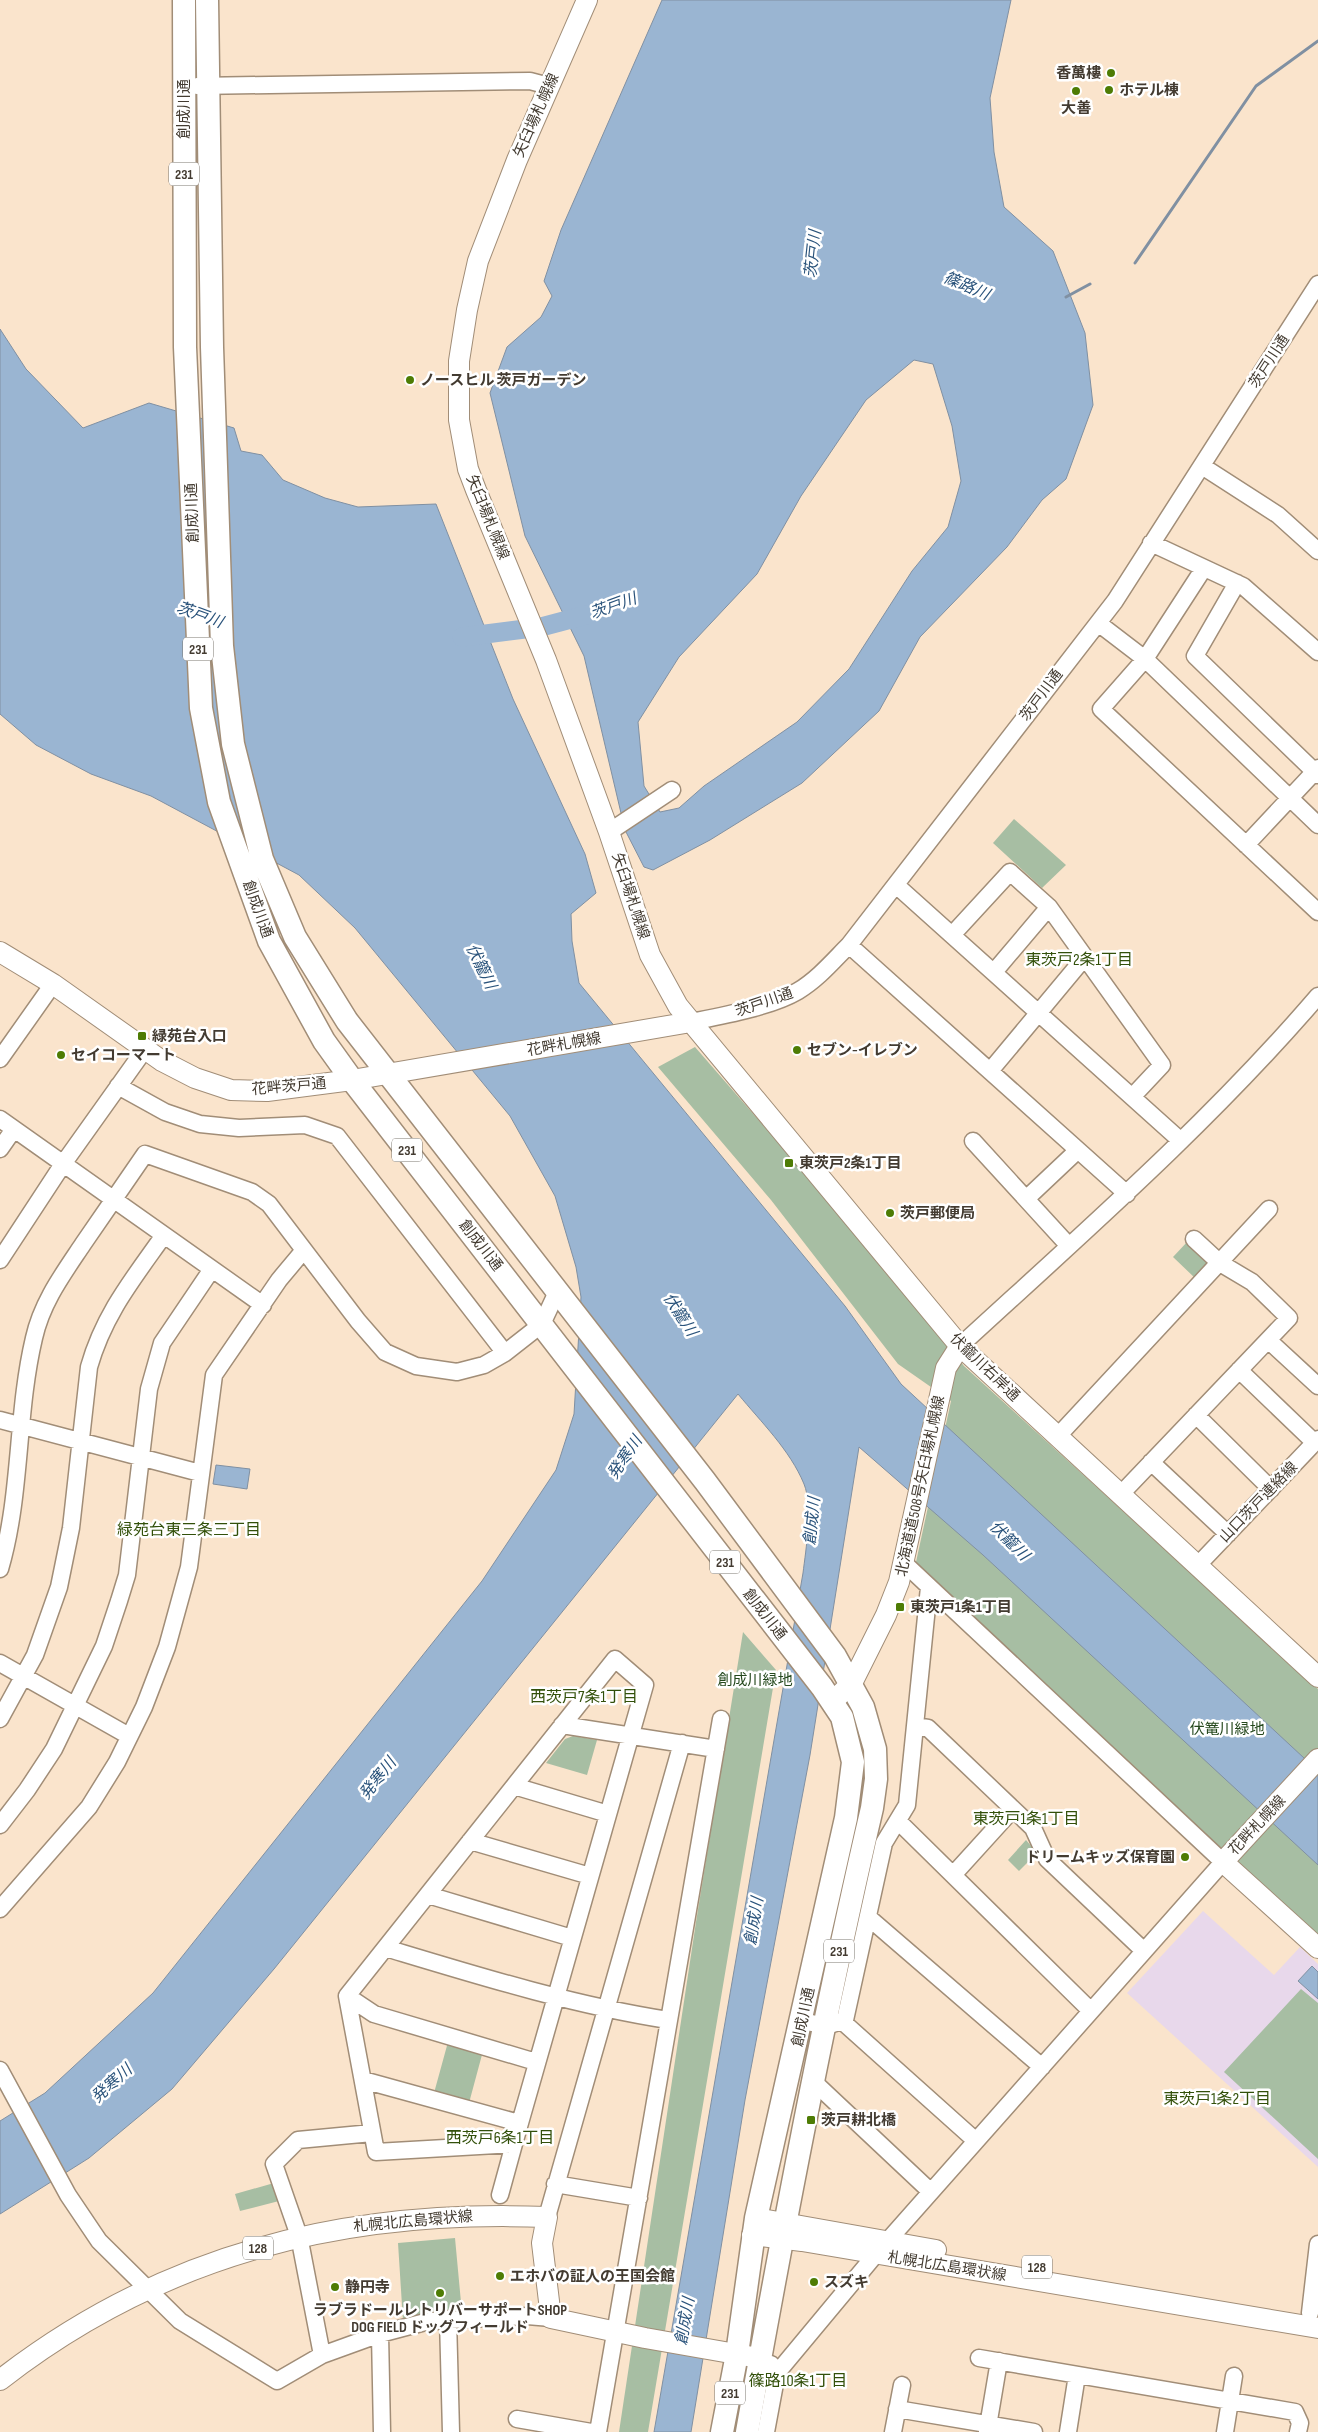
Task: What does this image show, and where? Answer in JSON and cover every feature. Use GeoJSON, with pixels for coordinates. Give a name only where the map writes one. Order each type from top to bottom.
{"type":"FeatureCollection","features":[{"type":"Feature","properties":{"kind":"highway","name":"創成川通"},"geometry":{"type":"LineString","coordinates":[[184,0],[185,347],[201,708],[219,802],[269,941],[324,1041],[352,1080],[561,1348],[827,1695],[842,1717],[853,1762],[846,1818],[802,2021],[754,2227],[737,2354],[722,2432]]}},
{"type":"Feature","properties":{"kind":"highway","name":"創成川通"},"geometry":{"type":"LineString","coordinates":[[207,0],[212,347],[222,646],[233,744],[262,859],[295,937],[347,1021],[705,1481],[835,1656],[852,1683],[863,1707],[875,1749],[876,1779],[872,1808],[830,1991],[834,2024],[814,2082],[783,2230],[768,2366],[747,2432]]}},
{"type":"Feature","properties":{"kind":"main road","name":"矢臼場札幌線"},"geometry":{"type":"LineString","coordinates":[[587,0],[517,160],[478,261],[467,310],[459,360],[459,420],[468,468],[614,829],[650,955],[670,993],[691,1022]]}},
{"type":"Feature","properties":{"kind":"main road","name":"花畔茨戸通"},"geometry":{"type":"LineString","coordinates":[[0,952],[53,984],[162,1061],[195,1078],[231,1090],[267,1091],[352,1080],[437,1065]]}},
{"type":"Feature","properties":{"kind":"main road","name":"花畔札幌線"},"geometry":{"type":"LineString","coordinates":[[437,1065],[691,1022]]}},
{"type":"Feature","properties":{"kind":"main road","name":"伏籠川右岸通"},"geometry":{"type":"LineString","coordinates":[[691,1022],[960,1346],[1318,1676]]}},
{"type":"Feature","properties":{"kind":"main road","name":"北海道道508号矢臼場札幌線"},"geometry":{"type":"LineString","coordinates":[[827,1695],[852,1683],[886,1615],[899,1582],[911,1538],[946,1368],[960,1346]]}},
{"type":"Feature","properties":{"kind":"main road","name":"花畔札幌線"},"geometry":{"type":"LineString","coordinates":[[1318,1760],[1222,1862],[1318,1948]]}},
{"type":"Feature","properties":{"kind":"main road","name":"札幌北広島環状線"},"geometry":{"type":"LineString","coordinates":[[0,2380],[49,2345],[90,2320],[148,2290],[197,2269],[299,2236],[359,2225],[446,2216],[547,2217]]}},
{"type":"Feature","properties":{"kind":"main road"},"geometry":{"type":"LineString","coordinates":[[547,2217],[542,2243],[551,2318],[653,2340],[737,2354],[768,2366]]}},
{"type":"Feature","properties":{"kind":"main road","name":"札幌北広島環状線"},"geometry":{"type":"LineString","coordinates":[[754,2227],[783,2230],[881,2248],[1315,2319]]}},
{"type":"Feature","properties":{"kind":"street"},"geometry":{"type":"LineString","coordinates":[[184,86],[530,81],[549,86]]}},
{"type":"Feature","properties":{"kind":"street","name":"茨戸川通"},"geometry":{"type":"LineString","coordinates":[[691,1022],[779,1000],[798,991],[822,973],[849,945],[1115,601],[1318,284]]}},
{"type":"Feature","properties":{"kind":"street"},"geometry":{"type":"LineString","coordinates":[[1202,466],[1278,515],[1318,551]]}},
{"type":"Feature","properties":{"kind":"street"},"geometry":{"type":"LineString","coordinates":[[1151,543],[1243,586],[1318,652]]}},
{"type":"Feature","properties":{"kind":"street"},"geometry":{"type":"LineString","coordinates":[[1204,568],[1144,659],[1101,709],[1318,912]]}},
{"type":"Feature","properties":{"kind":"street"},"geometry":{"type":"LineString","coordinates":[[1237,583],[1195,656],[1317,772],[1289,798],[1246,844]]}},
{"type":"Feature","properties":{"kind":"street"},"geometry":{"type":"LineString","coordinates":[[1098,623],[1144,659],[1318,825]]}},
{"type":"Feature","properties":{"kind":"street"},"geometry":{"type":"LineString","coordinates":[[614,829],[667,794]]}},
{"type":"Feature","properties":{"kind":"street"},"geometry":{"type":"LineString","coordinates":[[952,935],[1010,872],[1048,906],[1162,1065],[1132,1097]]}},
{"type":"Feature","properties":{"kind":"street"},"geometry":{"type":"LineString","coordinates":[[896,885],[1181,1141]]}},
{"type":"Feature","properties":{"kind":"street"},"geometry":{"type":"LineString","coordinates":[[994,972],[1048,906]]}},
{"type":"Feature","properties":{"kind":"street"},"geometry":{"type":"LineString","coordinates":[[849,945],[1127,1194]]}},
{"type":"Feature","properties":{"kind":"street"},"geometry":{"type":"LineString","coordinates":[[990,1071],[1085,957]]}},
{"type":"Feature","properties":{"kind":"street"},"geometry":{"type":"LineString","coordinates":[[0,1059],[53,984]]}},
{"type":"Feature","properties":{"kind":"street"},"geometry":{"type":"LineString","coordinates":[[960,1346],[1127,1194],[1271,1051],[1318,996]]}},
{"type":"Feature","properties":{"kind":"street"},"geometry":{"type":"LineString","coordinates":[[0,1260],[63,1164],[145,1049]]}},
{"type":"Feature","properties":{"kind":"street"},"geometry":{"type":"LineString","coordinates":[[118,1086],[165,1112],[200,1124],[239,1128],[305,1125],[337,1136],[505,1353]]}},
{"type":"Feature","properties":{"kind":"street"},"geometry":{"type":"LineString","coordinates":[[0,1120],[263,1305]]}},
{"type":"Feature","properties":{"kind":"street"},"geometry":{"type":"LineString","coordinates":[[0,1149],[14,1129]]}},
{"type":"Feature","properties":{"kind":"street"},"geometry":{"type":"LineString","coordinates":[[973,1141],[1069,1246]]}},
{"type":"Feature","properties":{"kind":"street"},"geometry":{"type":"LineString","coordinates":[[1026,1199],[1078,1150]]}},
{"type":"Feature","properties":{"kind":"street"},"geometry":{"type":"LineString","coordinates":[[0,1570],[10,1535],[20,1425],[34,1337],[45,1304],[58,1279],[146,1154],[252,1192],[269,1204],[358,1321],[385,1352],[416,1366],[457,1372],[484,1365],[505,1353],[542,1324],[559,1294]]}},
{"type":"Feature","properties":{"kind":"street"},"geometry":{"type":"LineString","coordinates":[[1058,1436],[1269,1209]]}},
{"type":"Feature","properties":{"kind":"street"},"geometry":{"type":"LineString","coordinates":[[0,1719],[23,1677],[47,1625],[66,1558],[89,1367],[95,1346],[111,1312],[164,1235]]}},
{"type":"Feature","properties":{"kind":"street"},"geometry":{"type":"LineString","coordinates":[[1121,1494],[1290,1318],[1252,1282],[1220,1263],[1194,1239]]}},
{"type":"Feature","properties":{"kind":"street"},"geometry":{"type":"LineString","coordinates":[[0,1909],[89,1807],[117,1762],[144,1707],[167,1647],[189,1567],[214,1375],[279,1280],[304,1250]]}},
{"type":"Feature","properties":{"kind":"street"},"geometry":{"type":"LineString","coordinates":[[0,1825],[27,1790],[54,1749],[77,1706],[104,1646],[127,1575],[149,1389],[162,1343],[212,1269]]}},
{"type":"Feature","properties":{"kind":"street"},"geometry":{"type":"LineString","coordinates":[[1268,1340],[1318,1386]]}},
{"type":"Feature","properties":{"kind":"street"},"geometry":{"type":"LineString","coordinates":[[1239,1370],[1316,1441]]}},
{"type":"Feature","properties":{"kind":"street"},"geometry":{"type":"LineString","coordinates":[[1196,1415],[1271,1489]]}},
{"type":"Feature","properties":{"kind":"street"},"geometry":{"type":"LineString","coordinates":[[0,1420],[200,1473]]}},
{"type":"Feature","properties":{"kind":"street","name":"山口茨戸連絡線"},"geometry":{"type":"LineString","coordinates":[[1198,1565],[1316,1441]]}},
{"type":"Feature","properties":{"kind":"street"},"geometry":{"type":"LineString","coordinates":[[1151,1462],[1228,1534]]}},
{"type":"Feature","properties":{"kind":"street"},"geometry":{"type":"LineString","coordinates":[[766,2432],[768,2366],[881,2248],[1222,1862],[904,1564]]}},
{"type":"Feature","properties":{"kind":"street"},"geometry":{"type":"LineString","coordinates":[[802,2021],[834,2024],[845,2020],[884,1843],[907,1805],[929,1586]]}},
{"type":"Feature","properties":{"kind":"street"},"geometry":{"type":"LineString","coordinates":[[500,2195],[514,2144],[519,2123],[554,1998],[645,1685],[615,1659],[347,1996],[376,2152],[514,2144]]}},
{"type":"Feature","properties":{"kind":"street"},"geometry":{"type":"LineString","coordinates":[[0,1664],[130,1736]]}},
{"type":"Feature","properties":{"kind":"street"},"geometry":{"type":"LineString","coordinates":[[598,2432],[617,2333],[668,2020],[721,1719]]}},
{"type":"Feature","properties":{"kind":"street"},"geometry":{"type":"LineString","coordinates":[[562,1725],[716,1748]]}},
{"type":"Feature","properties":{"kind":"street"},"geometry":{"type":"LineString","coordinates":[[915,1726],[928,1728],[1033,1828],[1047,1859],[1144,1951]]}},
{"type":"Feature","properties":{"kind":"street"},"geometry":{"type":"LineString","coordinates":[[547,2217],[682,1743]]}},
{"type":"Feature","properties":{"kind":"street"},"geometry":{"type":"LineString","coordinates":[[514,1786],[608,1814]]}},
{"type":"Feature","properties":{"kind":"street"},"geometry":{"type":"LineString","coordinates":[[953,1875],[1013,1809]]}},
{"type":"Feature","properties":{"kind":"street"},"geometry":{"type":"LineString","coordinates":[[898,1821],[1091,2011]]}},
{"type":"Feature","properties":{"kind":"street"},"geometry":{"type":"LineString","coordinates":[[470,1842],[590,1876]]}},
{"type":"Feature","properties":{"kind":"street"},"geometry":{"type":"LineString","coordinates":[[428,1895],[572,1938]]}},
{"type":"Feature","properties":{"kind":"street"},"geometry":{"type":"LineString","coordinates":[[868,1917],[1042,2067]]}},
{"type":"Feature","properties":{"kind":"street"},"geometry":{"type":"LineString","coordinates":[[386,1948],[554,1998],[607,2010],[668,2020]]}},
{"type":"Feature","properties":{"kind":"street"},"geometry":{"type":"LineString","coordinates":[[347,1996],[374,2014],[536,2062]]}},
{"type":"Feature","properties":{"kind":"street"},"geometry":{"type":"LineString","coordinates":[[834,2024],[976,2141]]}},
{"type":"Feature","properties":{"kind":"street"},"geometry":{"type":"LineString","coordinates":[[0,2070],[68,2195],[99,2241],[180,2321],[276,2381],[322,2355],[380,2334],[429,2321],[527,2316],[551,2318]]}},
{"type":"Feature","properties":{"kind":"street"},"geometry":{"type":"LineString","coordinates":[[362,2080],[519,2123]]}},
{"type":"Feature","properties":{"kind":"street"},"geometry":{"type":"LineString","coordinates":[[814,2082],[931,2192]]}},
{"type":"Feature","properties":{"kind":"street"},"geometry":{"type":"LineString","coordinates":[[322,2355],[299,2236],[274,2164],[298,2140],[372,2133]]}},
{"type":"Feature","properties":{"kind":"street"},"geometry":{"type":"LineString","coordinates":[[555,2184],[639,2198]]}},
{"type":"Feature","properties":{"kind":"street"},"geometry":{"type":"LineString","coordinates":[[1315,2319],[1318,2244]]}},
{"type":"Feature","properties":{"kind":"street"},"geometry":{"type":"LineString","coordinates":[[448,2320],[451,2432]]}},
{"type":"Feature","properties":{"kind":"street"},"geometry":{"type":"LineString","coordinates":[[380,2334],[382,2432]]}},
{"type":"Feature","properties":{"kind":"street"},"geometry":{"type":"LineString","coordinates":[[979,2358],[1295,2412],[1300,2423],[1298,2432]]}},
{"type":"Feature","properties":{"kind":"street"},"geometry":{"type":"LineString","coordinates":[[988,2428],[999,2361]]}},
{"type":"Feature","properties":{"kind":"street"},"geometry":{"type":"LineString","coordinates":[[1068,2432],[1077,2374]]}},
{"type":"Feature","properties":{"kind":"street"},"geometry":{"type":"LineString","coordinates":[[1225,2432],[1234,2376]]}},
{"type":"Feature","properties":{"kind":"street"},"geometry":{"type":"LineString","coordinates":[[893,2432],[902,2385]]}},
{"type":"Feature","properties":{"kind":"street"},"geometry":{"type":"LineString","coordinates":[[897,2409],[988,2428],[1034,2432]]}},
{"type":"Feature","properties":{"kind":"street"},"geometry":{"type":"LineString","coordinates":[[517,2419],[591,2432]]}},
{"type":"Feature","properties":{"kind":"shaded area"},"geometry":{"type":"Polygon","coordinates":[[[1203,1911],[1274,1975],[1300,1947],[1318,1964],[1318,2167],[1127,1993],[1203,1911]]]}},
{"type":"Feature","properties":{"kind":"green space"},"geometry":{"type":"Polygon","coordinates":[[[1014,819],[1066,865],[1042,888],[993,843],[1014,819]]]}},
{"type":"Feature","properties":{"kind":"green space","name":"伏篭川緑地"},"geometry":{"type":"Polygon","coordinates":[[[695,1047],[817,1187],[964,1366],[1318,1689],[1318,1940],[916,1562],[951,1401],[898,1364],[771,1200],[658,1067],[695,1047]]]}},
{"type":"Feature","properties":{"kind":"green space"},"geometry":{"type":"Polygon","coordinates":[[[1188,1241],[1208,1261],[1208,1265],[1196,1279],[1173,1257],[1188,1241]]]}},
{"type":"Feature","properties":{"kind":"green space","name":"創成川緑地"},"geometry":{"type":"Polygon","coordinates":[[[743,1632],[776,1670],[648,2432],[619,2432],[696,1922],[743,1632]]]}},
{"type":"Feature","properties":{"kind":"green space"},"geometry":{"type":"Polygon","coordinates":[[[573,1736],[597,1740],[587,1775],[546,1763],[565,1739],[573,1736]]]}},
{"type":"Feature","properties":{"kind":"green space"},"geometry":{"type":"Polygon","coordinates":[[[1026,1840],[1037,1853],[1019,1871],[1008,1860],[1026,1840]]]}},
{"type":"Feature","properties":{"kind":"green space"},"geometry":{"type":"Polygon","coordinates":[[[1301,1989],[1318,2003],[1318,2159],[1224,2072],[1301,1989]]]}},
{"type":"Feature","properties":{"kind":"green space"},"geometry":{"type":"Polygon","coordinates":[[[448,2042],[483,2051],[469,2103],[434,2093],[448,2042]]]}},
{"type":"Feature","properties":{"kind":"green space"},"geometry":{"type":"Polygon","coordinates":[[[274,2183],[279,2201],[240,2211],[235,2194],[274,2183]]]}},
{"type":"Feature","properties":{"kind":"green space"},"geometry":{"type":"Polygon","coordinates":[[[455,2238],[462,2313],[403,2321],[398,2243],[455,2238]]]}},
{"type":"Feature","properties":{"kind":"water"},"geometry":{"type":"Polygon","coordinates":[[[662,0],[1011,0],[990,98],[994,152],[1004,207],[1053,251],[1085,333],[1093,405],[1066,479],[1042,500],[1007,547],[920,637],[879,711],[802,783],[710,840],[653,870],[644,867],[625,830],[584,656],[525,536],[490,393],[507,347],[541,317],[552,296],[544,281],[561,230],[662,0]],[[914,360],[866,400],[801,496],[757,574],[679,657],[638,722],[644,786],[660,812],[679,808],[704,786],[797,722],[849,669],[912,571],[948,527],[961,481],[952,426],[933,364],[914,360]]]}},
{"type":"Feature","properties":{"kind":"water"},"geometry":{"type":"Polygon","coordinates":[[[0,329],[26,369],[83,428],[149,403],[234,428],[241,451],[262,455],[283,480],[325,498],[358,507],[436,504],[513,699],[585,854],[596,893],[571,914],[572,941],[579,983],[845,1306],[901,1384],[1318,1771],[1318,1865],[983,1555],[859,1447],[810,1755],[745,2100],[691,2432],[654,2432],[803,1573],[808,1528],[807,1493],[798,1472],[774,1437],[738,1394],[274,1969],[172,2089],[89,2158],[0,2214],[0,2121],[45,2093],[153,1993],[482,1581],[556,1470],[574,1414],[581,1297],[576,1267],[555,1196],[510,1116],[355,928],[299,875],[151,796],[91,774],[36,745],[0,714],[0,329]]]}},
{"type":"Feature","properties":{"kind":"water"},"geometry":{"type":"Polygon","coordinates":[[[216,1465],[250,1469],[247,1489],[213,1484],[216,1465]]]}},
{"type":"Feature","properties":{"kind":"water"},"geometry":{"type":"Polygon","coordinates":[[[1312,1966],[1318,1972],[1318,1999],[1298,1981],[1312,1966]]]}},
{"type":"Feature","properties":{"kind":"waterway","name":"篠路川"},"geometry":{"type":"LineString","coordinates":[[1135,263],[1256,86],[1318,41]]}},
{"type":"Feature","properties":{"kind":"waterway","name":"篠路川"},"geometry":{"type":"LineString","coordinates":[[1066,297],[1090,284]]}},
{"type":"Feature","properties":{"kind":"waterway","name":"茨戸川"},"geometry":{"type":"LineString","coordinates":[[462,637],[541,627],[590,614]]}},
{"type":"Feature","properties":{"kind":"place","name":"香萬樓"},"geometry":{"type":"Point","coordinates":[1111,73]}},
{"type":"Feature","properties":{"kind":"place","name":"ホテル棟"},"geometry":{"type":"Point","coordinates":[1109,90]}},
{"type":"Feature","properties":{"kind":"place","name":"大善"},"geometry":{"type":"Point","coordinates":[1076,91]}},
{"type":"Feature","properties":{"kind":"place","name":"ノースヒル 茨戸ガーデン"},"geometry":{"type":"Point","coordinates":[410,380]}},
{"type":"Feature","properties":{"kind":"place","name":"緑苑台入口"},"geometry":{"type":"Point","coordinates":[142,1036]}},
{"type":"Feature","properties":{"kind":"place","name":"セブン-イレブン"},"geometry":{"type":"Point","coordinates":[797,1050]}},
{"type":"Feature","properties":{"kind":"place","name":"セイコーマート"},"geometry":{"type":"Point","coordinates":[61,1055]}},
{"type":"Feature","properties":{"kind":"place","name":"東茨戸2条1丁目"},"geometry":{"type":"Point","coordinates":[789,1163]}},
{"type":"Feature","properties":{"kind":"place","name":"茨戸郵便局"},"geometry":{"type":"Point","coordinates":[890,1213]}},
{"type":"Feature","properties":{"kind":"place","name":"東茨戸1条1丁目"},"geometry":{"type":"Point","coordinates":[900,1607]}},
{"type":"Feature","properties":{"kind":"place","name":"ドリームキッズ保育園"},"geometry":{"type":"Point","coordinates":[1185,1857]}},
{"type":"Feature","properties":{"kind":"place","name":"茨戸耕北橋"},"geometry":{"type":"Point","coordinates":[811,2120]}},
{"type":"Feature","properties":{"kind":"place","name":"エホバの証人の王国会館"},"geometry":{"type":"Point","coordinates":[500,2276]}},
{"type":"Feature","properties":{"kind":"place","name":"スズキ"},"geometry":{"type":"Point","coordinates":[814,2282]}},
{"type":"Feature","properties":{"kind":"place","name":"静円寺"},"geometry":{"type":"Point","coordinates":[335,2287]}},
{"type":"Feature","properties":{"kind":"place","name":"ラブラドールレトリバーサポートSHOP DOG FIELD ドッグフィールド"},"geometry":{"type":"Point","coordinates":[440,2293]}},
{"type":"Feature","properties":{"kind":"district","name":"東茨戸2条1丁目"},"geometry":{"type":"Point","coordinates":[1079,959]}},
{"type":"Feature","properties":{"kind":"district","name":"緑苑台東三条三丁目"},"geometry":{"type":"Point","coordinates":[189,1529]}},
{"type":"Feature","properties":{"kind":"district","name":"西茨戸7条1丁目"},"geometry":{"type":"Point","coordinates":[584,1696]}},
{"type":"Feature","properties":{"kind":"district","name":"東茨戸1条1丁目"},"geometry":{"type":"Point","coordinates":[1026,1818]}},
{"type":"Feature","properties":{"kind":"district","name":"東茨戸1条2丁目"},"geometry":{"type":"Point","coordinates":[1217,2098]}},
{"type":"Feature","properties":{"kind":"district","name":"西茨戸6条1丁目"},"geometry":{"type":"Point","coordinates":[500,2137]}},
{"type":"Feature","properties":{"kind":"district","name":"篠路10条1丁目"},"geometry":{"type":"Point","coordinates":[798,2380]}},
{"type":"Feature","properties":{"kind":"water label","name":"伏籠川"},"geometry":{"type":"Point","coordinates":[482,966]}},
{"type":"Feature","properties":{"kind":"water label","name":"伏籠川"},"geometry":{"type":"Point","coordinates":[681,1314]}},
{"type":"Feature","properties":{"kind":"water label","name":"発寒川"},"geometry":{"type":"Point","coordinates":[624,1457]}},
{"type":"Feature","properties":{"kind":"water label","name":"創成川"},"geometry":{"type":"Point","coordinates":[811,1521]}},
{"type":"Feature","properties":{"kind":"water label","name":"伏籠川"},"geometry":{"type":"Point","coordinates":[1010,1540]}},
{"type":"Feature","properties":{"kind":"water label","name":"発寒川"},"geometry":{"type":"Point","coordinates":[377,1778]}},
{"type":"Feature","properties":{"kind":"water label","name":"創成川"},"geometry":{"type":"Point","coordinates":[753,1921]}},
{"type":"Feature","properties":{"kind":"water label","name":"発寒川"},"geometry":{"type":"Point","coordinates":[111,2083]}},
{"type":"Feature","properties":{"kind":"water label","name":"創成川"},"geometry":{"type":"Point","coordinates":[684,2321]}}]}
